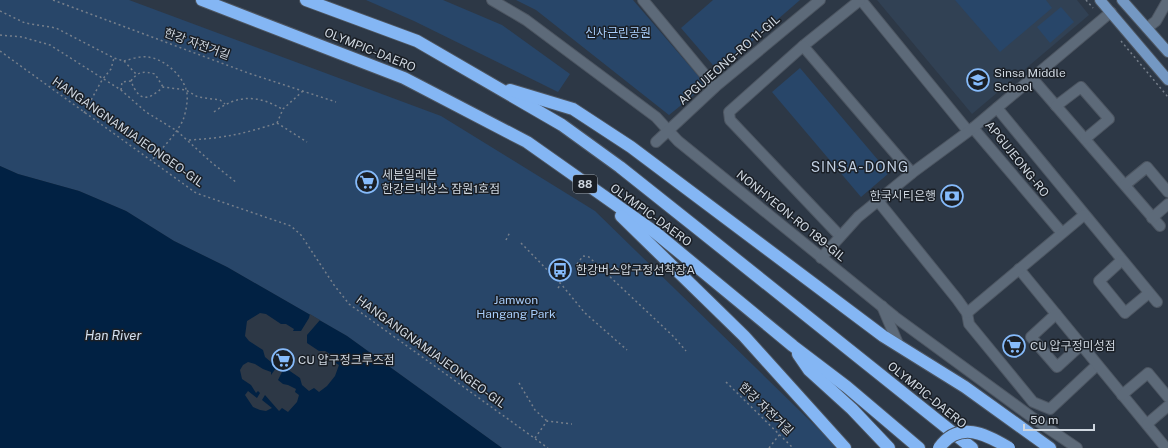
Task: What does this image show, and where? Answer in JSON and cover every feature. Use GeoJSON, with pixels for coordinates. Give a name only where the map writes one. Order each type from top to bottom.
{"type":"FeatureCollection","features":[{"type":"Feature","properties":{"kind":"highway","name":"OLYMPIC-DAERO"},"geometry":{"type":"LineString","coordinates":[[202,0],[404,78],[526,142],[656,233],[793,346],[847,387],[919,448]]}},
{"type":"Feature","properties":{"kind":"highway","name":"OLYMPIC-DAERO"},"geometry":{"type":"LineString","coordinates":[[306,0],[417,41],[562,125],[620,167],[972,448]]}},
{"type":"Feature","properties":{"kind":"highway"},"geometry":{"type":"LineString","coordinates":[[493,86],[573,109],[631,147],[883,336],[965,387],[1050,448]]}},
{"type":"Feature","properties":{"kind":"highway"},"geometry":{"type":"LineString","coordinates":[[599,194],[744,336],[845,448]]}},
{"type":"Feature","properties":{"kind":"highway"},"geometry":{"type":"LineString","coordinates":[[793,346],[809,370],[852,409],[889,448]]}},
{"type":"Feature","properties":{"kind":"highway"},"geometry":{"type":"LineString","coordinates":[[939,448],[947,440],[958,434],[976,432],[990,437],[1008,448]]}},
{"type":"Feature","properties":{"kind":"main road"},"geometry":{"type":"LineString","coordinates":[[1100,0],[1168,80]]}},
{"type":"Feature","properties":{"kind":"main road"},"geometry":{"type":"LineString","coordinates":[[1111,12],[1123,1],[1168,52]]}},
{"type":"Feature","properties":{"kind":"street","name":"NONHYEON-RO 189-GIL"},"geometry":{"type":"LineString","coordinates":[[492,0],[526,20],[656,117],[678,141],[812,248],[821,258],[951,359],[1077,448]]}},
{"type":"Feature","properties":{"kind":"street"},"geometry":{"type":"LineString","coordinates":[[643,0],[715,87]]}},
{"type":"Feature","properties":{"kind":"street","name":"APGUJEONG-RO 11-GIL"},"geometry":{"type":"LineString","coordinates":[[656,142],[715,87],[820,0]]}},
{"type":"Feature","properties":{"kind":"street"},"geometry":{"type":"LineString","coordinates":[[821,258],[858,217],[912,173],[971,129],[860,0],[803,46],[729,112],[730,120],[840,236]]}},
{"type":"Feature","properties":{"kind":"street"},"geometry":{"type":"LineString","coordinates":[[1147,28],[1156,21],[1168,0]]}},
{"type":"Feature","properties":{"kind":"street","name":"APGUJEONG-RO"},"geometry":{"type":"LineString","coordinates":[[1062,233],[971,129],[1111,12]]}},
{"type":"Feature","properties":{"kind":"street"},"geometry":{"type":"LineString","coordinates":[[803,46],[912,173]]}},
{"type":"Feature","properties":{"kind":"street"},"geometry":{"type":"LineString","coordinates":[[1032,78],[1160,226]]}},
{"type":"Feature","properties":{"kind":"street"},"geometry":{"type":"LineString","coordinates":[[1056,106],[1081,87],[1108,119],[1085,139]]}},
{"type":"Feature","properties":{"kind":"street"},"geometry":{"type":"LineString","coordinates":[[996,108],[1157,302]]}},
{"type":"Feature","properties":{"kind":"street"},"geometry":{"type":"LineString","coordinates":[[1125,185],[1147,167],[1168,192]]}},
{"type":"Feature","properties":{"kind":"street"},"geometry":{"type":"LineString","coordinates":[[878,201],[967,313],[969,324],[1033,402],[1050,409],[1097,365]]}},
{"type":"Feature","properties":{"kind":"street"},"geometry":{"type":"LineString","coordinates":[[1152,218],[1168,204]]}},
{"type":"Feature","properties":{"kind":"street"},"geometry":{"type":"LineString","coordinates":[[967,313],[1084,215]]}},
{"type":"Feature","properties":{"kind":"street"},"geometry":{"type":"LineString","coordinates":[[1122,260],[1099,281],[1125,313],[1149,293]]}},
{"type":"Feature","properties":{"kind":"street"},"geometry":{"type":"LineString","coordinates":[[1019,269],[1166,448]]}},
{"type":"Feature","properties":{"kind":"street"},"geometry":{"type":"LineString","coordinates":[[882,305],[899,346]]}},
{"type":"Feature","properties":{"kind":"street"},"geometry":{"type":"LineString","coordinates":[[1056,314],[1031,337],[1057,367],[1081,345]]}},
{"type":"Feature","properties":{"kind":"street"},"geometry":{"type":"LineString","coordinates":[[1122,395],[1148,373],[1168,397]]}},
{"type":"Feature","properties":{"kind":"street"},"geometry":{"type":"LineString","coordinates":[[1147,424],[1168,406]]}},
{"type":"Feature","properties":{"kind":"path","name":"한강 자전거길"},"geometry":{"type":"LineString","coordinates":[[53,0],[248,73],[336,102]]}},
{"type":"Feature","properties":{"kind":"path"},"geometry":{"type":"LineString","coordinates":[[1086,0],[1093,8]]}},
{"type":"Feature","properties":{"kind":"path"},"geometry":{"type":"LineString","coordinates":[[0,11],[25,23],[56,28],[114,58],[124,60],[148,57],[165,62],[173,69],[186,90],[187,102],[184,118],[177,131],[151,161]]}},
{"type":"Feature","properties":{"kind":"path"},"geometry":{"type":"LineString","coordinates":[[0,36],[22,37],[50,45],[102,80],[121,90],[146,112],[177,131],[237,183]]}},
{"type":"Feature","properties":{"kind":"path"},"geometry":{"type":"LineString","coordinates":[[1117,37],[1168,97]]}},
{"type":"Feature","properties":{"kind":"path","name":"HANGANGNAMJAJEONGEO-GIL"},"geometry":{"type":"LineString","coordinates":[[0,51],[196,193],[291,226],[301,235],[334,285],[349,304],[548,448]]}},
{"type":"Feature","properties":{"kind":"path"},"geometry":{"type":"LineString","coordinates":[[84,113],[102,80],[111,69],[114,58]]}},
{"type":"Feature","properties":{"kind":"path"},"geometry":{"type":"LineString","coordinates":[[124,60],[136,74]]}},
{"type":"Feature","properties":{"kind":"path"},"geometry":{"type":"LineString","coordinates":[[121,90],[122,82],[131,81],[136,74],[144,71],[155,74],[163,87]]}},
{"type":"Feature","properties":{"kind":"path"},"geometry":{"type":"LineString","coordinates":[[131,81],[134,91],[144,97],[151,97],[163,87],[186,90],[198,96],[220,100],[225,104]]}},
{"type":"Feature","properties":{"kind":"path"},"geometry":{"type":"LineString","coordinates":[[278,123],[283,109],[304,91]]}},
{"type":"Feature","properties":{"kind":"path"},"geometry":{"type":"LineString","coordinates":[[214,112],[225,104],[252,98],[269,101],[283,109]]}},
{"type":"Feature","properties":{"kind":"path"},"geometry":{"type":"LineString","coordinates":[[189,140],[240,135],[278,123]]}},
{"type":"Feature","properties":{"kind":"path"},"geometry":{"type":"LineString","coordinates":[[278,123],[307,142]]}},
{"type":"Feature","properties":{"kind":"path"},"geometry":{"type":"LineString","coordinates":[[506,240],[510,232]]}},
{"type":"Feature","properties":{"kind":"path"},"geometry":{"type":"LineString","coordinates":[[521,243],[561,284],[585,312],[627,350]]}},
{"type":"Feature","properties":{"kind":"path"},"geometry":{"type":"LineString","coordinates":[[577,264],[583,256],[589,257],[674,337],[686,351]]}},
{"type":"Feature","properties":{"kind":"path"},"geometry":{"type":"LineString","coordinates":[[558,288],[561,284]]}},
{"type":"Feature","properties":{"kind":"path","name":"한강 자전거길"},"geometry":{"type":"LineString","coordinates":[[726,382],[793,448]]}},
{"type":"Feature","properties":{"kind":"path"},"geometry":{"type":"LineString","coordinates":[[519,383],[535,410],[547,421],[572,424]]}},
{"type":"Feature","properties":{"kind":"path"},"geometry":{"type":"LineString","coordinates":[[535,438],[547,421]]}},
{"type":"Feature","properties":{"kind":"path"},"geometry":{"type":"LineString","coordinates":[[769,448],[780,434]]}},
{"type":"Feature","properties":{"kind":"shaded area","name":"Sinsa Middle School"},"geometry":{"type":"Polygon","coordinates":[[[877,0],[1077,0],[1089,15],[972,114],[877,0]]]}},
{"type":"Feature","properties":{"kind":"green space","name":"Jamwon Hangang Park"},"geometry":{"type":"Polygon","coordinates":[[[0,0],[129,0],[441,116],[595,211],[838,448],[502,448],[347,336],[227,267],[174,241],[126,211],[79,191],[18,174],[0,166],[0,0]]]}},
{"type":"Feature","properties":{"kind":"green space"},"geometry":{"type":"Polygon","coordinates":[[[366,0],[443,0],[502,25],[570,74],[558,92],[414,21],[366,0]]]}},
{"type":"Feature","properties":{"kind":"green space","name":"신사근린공원"},"geometry":{"type":"Polygon","coordinates":[[[516,0],[633,0],[706,85],[669,115],[536,10],[516,0]]]}},
{"type":"Feature","properties":{"kind":"green space"},"geometry":{"type":"Polygon","coordinates":[[[713,0],[800,0],[718,71],[681,28],[713,0]]]}},
{"type":"Feature","properties":{"kind":"green space"},"geometry":{"type":"Polygon","coordinates":[[[955,0],[1046,0],[1052,8],[1000,52],[955,0]]]}},
{"type":"Feature","properties":{"kind":"green space"},"geometry":{"type":"Polygon","coordinates":[[[1061,7],[1074,22],[1050,43],[1037,27],[1061,7]]]}},
{"type":"Feature","properties":{"kind":"green space"},"geometry":{"type":"Polygon","coordinates":[[[800,68],[889,173],[861,197],[772,92],[800,68]]]}},
{"type":"Feature","properties":{"kind":"water","name":"Han River"},"geometry":{"type":"Polygon","coordinates":[[[0,166],[18,174],[79,191],[126,211],[174,241],[227,267],[347,336],[502,448],[0,448],[0,166]]]}},
{"type":"Feature","properties":{"kind":"pier"},"geometry":{"type":"Polygon","coordinates":[[[260,313],[266,314],[281,324],[286,324],[294,329],[293,331],[301,331],[310,314],[320,320],[307,335],[307,343],[319,351],[325,351],[335,357],[334,362],[339,365],[335,376],[327,386],[319,392],[314,388],[309,391],[302,385],[300,378],[287,369],[283,370],[278,380],[283,384],[296,389],[295,392],[299,395],[297,402],[288,412],[282,408],[279,411],[265,395],[262,400],[272,408],[266,411],[260,410],[253,407],[245,395],[248,391],[257,398],[260,393],[258,391],[256,393],[251,385],[242,379],[240,370],[243,365],[248,362],[255,364],[271,372],[271,375],[279,364],[273,359],[271,362],[265,357],[263,350],[249,341],[245,336],[247,321],[260,313]]]}},
{"type":"Feature","properties":{"kind":"place","name":"Sinsa Middle School"},"geometry":{"type":"Point","coordinates":[978,80]}},
{"type":"Feature","properties":{"kind":"place","name":"세븐일레븐 한강르네상스 잠원1호점"},"geometry":{"type":"Point","coordinates":[367,182]}},
{"type":"Feature","properties":{"kind":"place","name":"한국시티은행"},"geometry":{"type":"Point","coordinates":[952,196]}},
{"type":"Feature","properties":{"kind":"place","name":"한강버스압구정선착장A"},"geometry":{"type":"Point","coordinates":[560,270]}},
{"type":"Feature","properties":{"kind":"place","name":"CU 압구정미성점"},"geometry":{"type":"Point","coordinates":[1014,346]}},
{"type":"Feature","properties":{"kind":"place","name":"CU 압구정크루즈점"},"geometry":{"type":"Point","coordinates":[283,360]}},
{"type":"Feature","properties":{"kind":"district","name":"SINSA-DONG"},"geometry":{"type":"Point","coordinates":[860,167]}}]}
